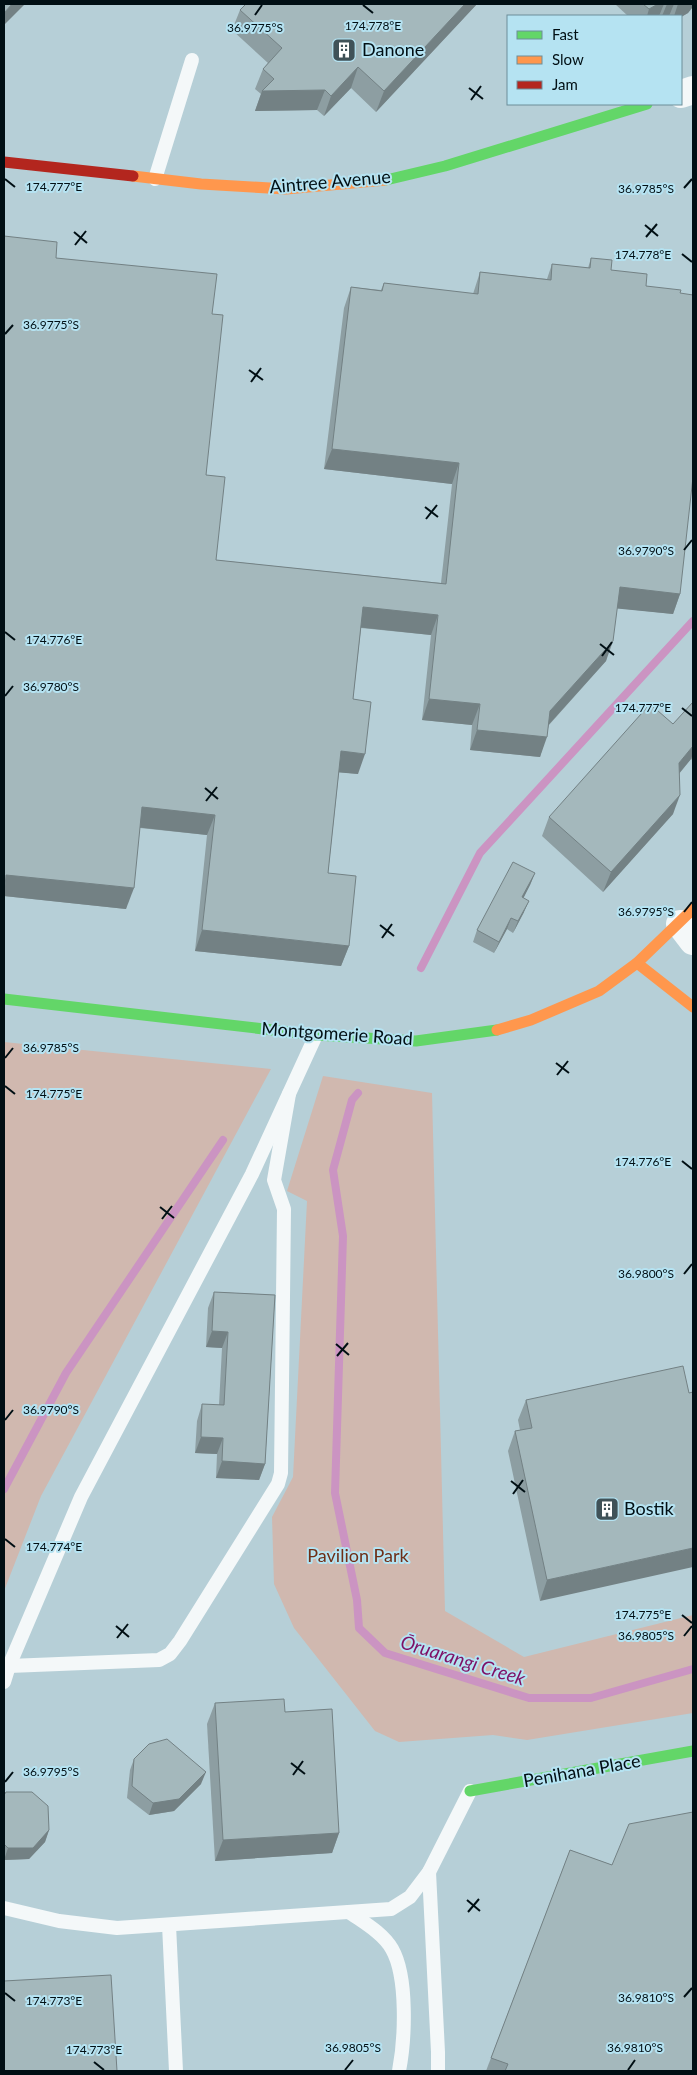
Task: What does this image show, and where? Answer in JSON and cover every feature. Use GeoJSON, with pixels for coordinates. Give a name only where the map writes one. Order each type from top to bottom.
{"type":"FeatureCollection","features":[{"type":"Feature","properties":{"kind":"street","name":"Aintree Avenue"},"geometry":{"type":"LineString","coordinates":[[4,162],[155,179],[286,189],[376,182],[445,166],[644,105]]}},
{"type":"Feature","properties":{"kind":"street","name":"Montgomerie Road"},"geometry":{"type":"LineString","coordinates":[[4,1000],[316,1035],[416,1041],[494,1031],[531,1020],[599,991],[689,925]]}},
{"type":"Feature","properties":{"kind":"street"},"geometry":{"type":"LineString","coordinates":[[637,963],[693,1007]]}},
{"type":"Feature","properties":{"kind":"street","name":"Penihana Place"},"geometry":{"type":"LineString","coordinates":[[470,1791],[693,1751]]}},
{"type":"Feature","properties":{"kind":"lane"},"geometry":{"type":"LineString","coordinates":[[155,179],[192,60]]}},
{"type":"Feature","properties":{"kind":"lane"},"geometry":{"type":"LineString","coordinates":[[4,1682],[9,1666],[81,1497],[252,1174],[316,1035]]}},
{"type":"Feature","properties":{"kind":"lane"},"geometry":{"type":"LineString","coordinates":[[9,1666],[159,1660],[170,1654],[278,1484],[281,1473],[284,1209],[274,1180],[289,1094]]}},
{"type":"Feature","properties":{"kind":"lane"},"geometry":{"type":"LineString","coordinates":[[4,1908],[59,1921],[117,1928],[391,1909],[410,1897],[429,1872],[470,1791]]}},
{"type":"Feature","properties":{"kind":"lane"},"geometry":{"type":"LineString","coordinates":[[429,1872],[438,2071]]}},
{"type":"Feature","properties":{"kind":"lane"},"geometry":{"type":"LineString","coordinates":[[349,1912],[378,1933],[392,1949],[400,1970],[404,2037],[399,2071]]}},
{"type":"Feature","properties":{"kind":"lane"},"geometry":{"type":"LineString","coordinates":[[168,1925],[176,2071]]}},
{"type":"Feature","properties":{"kind":"green space"},"geometry":{"type":"Polygon","coordinates":[[[4,1042],[271,1069],[41,1496],[4,1591],[4,1042]]]}},
{"type":"Feature","properties":{"kind":"green space","name":"Pavilion Park"},"geometry":{"type":"Polygon","coordinates":[[[323,1076],[432,1093],[445,1611],[524,1657],[693,1615],[693,1713],[527,1740],[493,1735],[399,1742],[375,1731],[294,1628],[274,1584],[272,1517],[293,1477],[307,1201],[287,1191],[323,1076]]]}},
{"type":"Feature","properties":{"kind":"building"},"geometry":{"type":"Polygon","coordinates":[[[4,4],[12,4],[4,13],[4,4]]]}},
{"type":"Feature","properties":{"kind":"building","name":"Danone"},"geometry":{"type":"Polygon","coordinates":[[[246,4],[465,4],[384,91],[358,67],[331,96],[325,90],[262,91],[274,79],[263,69],[282,48],[240,10],[246,4]]]}},
{"type":"Feature","properties":{"kind":"building"},"geometry":{"type":"Polygon","coordinates":[[[643,4],[658,4],[649,9],[643,4]]]}},
{"type":"Feature","properties":{"kind":"building"},"geometry":{"type":"Polygon","coordinates":[[[4,236],[57,242],[56,258],[217,274],[212,314],[223,315],[206,475],[225,477],[216,560],[446,584],[459,463],[332,449],[351,287],[382,291],[384,283],[478,294],[480,272],[551,280],[552,264],[590,268],[591,258],[612,260],[611,270],[647,274],[646,286],[681,290],[680,293],[693,295],[693,477],[680,594],[620,587],[613,641],[550,711],[547,737],[477,730],[480,704],[429,699],[438,615],[363,607],[353,699],[371,702],[365,754],[341,751],[328,873],[356,876],[349,946],[202,930],[215,815],[142,807],[134,888],[6,875],[4,898],[4,236]]]}},
{"type":"Feature","properties":{"kind":"building"},"geometry":{"type":"Polygon","coordinates":[[[693,702],[693,746],[679,763],[680,795],[611,872],[549,817],[650,704],[673,724],[693,702]]]}},
{"type":"Feature","properties":{"kind":"building"},"geometry":{"type":"Polygon","coordinates":[[[513,862],[535,873],[522,897],[529,901],[518,921],[511,918],[499,942],[477,930],[513,862]]]}},
{"type":"Feature","properties":{"kind":"building"},"geometry":{"type":"Polygon","coordinates":[[[214,1292],[275,1295],[265,1464],[222,1461],[223,1438],[201,1437],[202,1404],[224,1405],[228,1332],[212,1331],[214,1292]]]}},
{"type":"Feature","properties":{"kind":"building","name":"Bostik"},"geometry":{"type":"Polygon","coordinates":[[[683,1366],[689,1393],[693,1392],[693,1548],[547,1580],[515,1431],[532,1428],[526,1400],[683,1366]]]}},
{"type":"Feature","properties":{"kind":"building"},"geometry":{"type":"Polygon","coordinates":[[[284,1699],[285,1712],[332,1709],[339,1833],[223,1840],[215,1703],[284,1699]]]}},
{"type":"Feature","properties":{"kind":"building"},"geometry":{"type":"Polygon","coordinates":[[[167,1739],[206,1772],[179,1799],[153,1803],[132,1786],[134,1759],[149,1744],[167,1739]]]}},
{"type":"Feature","properties":{"kind":"building"},"geometry":{"type":"Polygon","coordinates":[[[6,1792],[32,1792],[48,1806],[49,1830],[33,1848],[8,1848],[4,1844],[4,1795],[6,1792]]]}},
{"type":"Feature","properties":{"kind":"building"},"geometry":{"type":"Polygon","coordinates":[[[693,1812],[693,2071],[505,2071],[508,2064],[491,2058],[570,1850],[612,1865],[629,1824],[693,1812]]]}},
{"type":"Feature","properties":{"kind":"building"},"geometry":{"type":"Polygon","coordinates":[[[111,1975],[117,2071],[4,2071],[4,1981],[111,1975]]]}},
{"type":"Feature","properties":{"kind":"waterway"},"geometry":{"type":"LineString","coordinates":[[421,968],[480,853],[693,621]]}},
{"type":"Feature","properties":{"kind":"waterway","name":"Ōruarangi Creek"},"geometry":{"type":"LineString","coordinates":[[358,1093],[352,1100],[333,1170],[343,1236],[335,1493],[357,1600],[359,1628],[385,1653],[529,1698],[591,1698],[693,1669]]}},
{"type":"Feature","properties":{"kind":"waterway"},"geometry":{"type":"LineString","coordinates":[[4,1489],[66,1373],[223,1140]]}},
{"type":"Feature","properties":{"kind":"traffic: fast"},"geometry":{"type":"LineString","coordinates":[[386,180],[445,166],[644,105]]}},
{"type":"Feature","properties":{"kind":"traffic: fast"},"geometry":{"type":"LineString","coordinates":[[4,999],[316,1035],[416,1041],[497,1030]]}},
{"type":"Feature","properties":{"kind":"traffic: fast"},"geometry":{"type":"LineString","coordinates":[[470,1791],[693,1751]]}},
{"type":"Feature","properties":{"kind":"traffic: slow"},"geometry":{"type":"LineString","coordinates":[[133,176],[201,184],[286,189],[386,180]]}},
{"type":"Feature","properties":{"kind":"traffic: slow"},"geometry":{"type":"LineString","coordinates":[[497,1030],[531,1020],[599,991],[637,963],[693,909]]}},
{"type":"Feature","properties":{"kind":"traffic: slow"},"geometry":{"type":"LineString","coordinates":[[637,963],[693,1007]]}},
{"type":"Feature","properties":{"kind":"traffic: jam"},"geometry":{"type":"LineString","coordinates":[[4,162],[133,176]]}},
{"type":"Feature","properties":{"kind":"place","name":"Danone"},"geometry":{"type":"Point","coordinates":[344,50]}},
{"type":"Feature","properties":{"kind":"place","name":"Bostik"},"geometry":{"type":"Point","coordinates":[607,1509]}}]}
